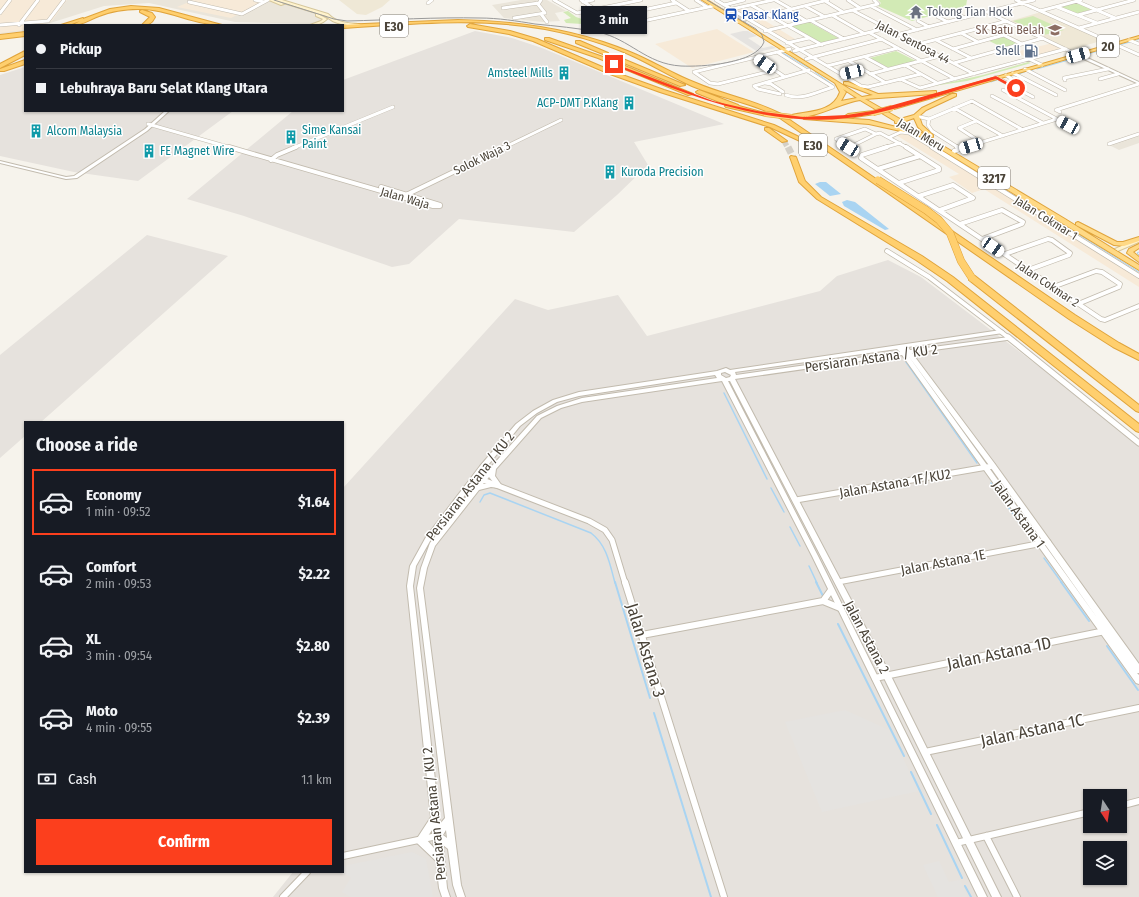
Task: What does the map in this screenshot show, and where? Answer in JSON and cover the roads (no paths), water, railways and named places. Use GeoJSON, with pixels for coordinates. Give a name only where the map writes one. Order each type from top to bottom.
{"type":"FeatureCollection","features":[{"type":"Feature","properties":{"kind":"highway","name":"Jalan Meru"},"geometry":{"type":"LineString","coordinates":[[704,0],[787,47],[810,68],[821,72],[925,138],[1063,218]]}},
{"type":"Feature","properties":{"kind":"highway"},"geometry":{"type":"LineString","coordinates":[[711,0],[724,7]]}},
{"type":"Feature","properties":{"kind":"highway"},"geometry":{"type":"LineString","coordinates":[[78,24],[98,14],[133,7]]}},
{"type":"Feature","properties":{"kind":"highway"},"geometry":{"type":"LineString","coordinates":[[67,24],[105,11],[133,7],[150,8],[215,24]]}},
{"type":"Feature","properties":{"kind":"highway"},"geometry":{"type":"LineString","coordinates":[[83,24],[110,13],[132,10],[145,11],[152,15],[152,19],[146,24]]}},
{"type":"Feature","properties":{"kind":"highway"},"geometry":{"type":"LineString","coordinates":[[173,14],[187,20],[192,24]]}},
{"type":"Feature","properties":{"kind":"highway","name":"E30"},"geometry":{"type":"LineString","coordinates":[[344,27],[493,22],[536,27],[572,34],[614,47],[636,56],[692,84],[766,108],[856,168],[1072,317],[1116,346],[1139,357]]}},
{"type":"Feature","properties":{"kind":"highway","name":"Jalan Meru"},"geometry":{"type":"LineString","coordinates":[[746,22],[764,31],[829,73],[863,98]]}},
{"type":"Feature","properties":{"kind":"highway","name":"E30"},"geometry":{"type":"LineString","coordinates":[[445,24],[482,26],[521,32],[559,42],[711,102],[766,113]]}},
{"type":"Feature","properties":{"kind":"highway","name":"E30"},"geometry":{"type":"LineString","coordinates":[[445,24],[477,27],[529,38],[612,73],[790,133],[824,151],[1068,321],[1113,349],[1139,362]]}},
{"type":"Feature","properties":{"kind":"highway","name":"E30"},"geometry":{"type":"LineString","coordinates":[[344,27],[445,24],[495,25],[565,37],[721,101],[766,113]]}},
{"type":"Feature","properties":{"kind":"highway"},"geometry":{"type":"LineString","coordinates":[[0,39],[24,34]]}},
{"type":"Feature","properties":{"kind":"highway","name":"20"},"geometry":{"type":"LineString","coordinates":[[766,113],[803,118],[834,117],[872,113],[1139,37]]}},
{"type":"Feature","properties":{"kind":"highway"},"geometry":{"type":"LineString","coordinates":[[0,39],[24,39]]}},
{"type":"Feature","properties":{"kind":"highway"},"geometry":{"type":"LineString","coordinates":[[0,68],[24,54]]}},
{"type":"Feature","properties":{"kind":"highway"},"geometry":{"type":"LineString","coordinates":[[0,68],[24,63]]}},
{"type":"Feature","properties":{"kind":"highway"},"geometry":{"type":"LineString","coordinates":[[821,72],[839,86],[843,92],[840,100],[832,107]]}},
{"type":"Feature","properties":{"kind":"highway"},"geometry":{"type":"LineString","coordinates":[[829,73],[860,90],[889,96]]}},
{"type":"Feature","properties":{"kind":"highway"},"geometry":{"type":"LineString","coordinates":[[792,116],[817,113],[847,101],[863,98],[936,91],[980,82]]}},
{"type":"Feature","properties":{"kind":"highway"},"geometry":{"type":"LineString","coordinates":[[803,118],[891,124],[916,116],[924,108],[978,85],[981,83],[980,82]]}},
{"type":"Feature","properties":{"kind":"highway"},"geometry":{"type":"LineString","coordinates":[[711,107],[758,124],[784,141]]}},
{"type":"Feature","properties":{"kind":"highway","name":"20"},"geometry":{"type":"LineString","coordinates":[[792,116],[834,117]]}},
{"type":"Feature","properties":{"kind":"highway"},"geometry":{"type":"LineString","coordinates":[[916,116],[920,126],[937,141]]}},
{"type":"Feature","properties":{"kind":"highway","name":"Jalan Meru"},"geometry":{"type":"LineString","coordinates":[[900,121],[954,151],[1139,266]]}},
{"type":"Feature","properties":{"kind":"highway"},"geometry":{"type":"LineString","coordinates":[[870,122],[894,126],[925,138]]}},
{"type":"Feature","properties":{"kind":"highway"},"geometry":{"type":"LineString","coordinates":[[793,157],[797,172],[802,182],[819,198],[919,258],[950,279],[1139,429]]}},
{"type":"Feature","properties":{"kind":"highway"},"geometry":{"type":"LineString","coordinates":[[856,168],[926,210],[939,220],[950,233],[961,261],[972,278],[1139,409]]}},
{"type":"Feature","properties":{"kind":"highway"},"geometry":{"type":"LineString","coordinates":[[1063,218],[1116,244],[1124,244],[1139,240]]}},
{"type":"Feature","properties":{"kind":"highway"},"geometry":{"type":"LineString","coordinates":[[1063,218],[1139,261]]}},
{"type":"Feature","properties":{"kind":"highway"},"geometry":{"type":"LineString","coordinates":[[1139,245],[1131,250],[1130,253],[1139,261]]}},
{"type":"Feature","properties":{"kind":"highway"},"geometry":{"type":"LineString","coordinates":[[1119,251],[1139,266]]}},
{"type":"Feature","properties":{"kind":"main road"},"geometry":{"type":"LineString","coordinates":[[271,0],[322,17],[327,21],[331,19]]}},
{"type":"Feature","properties":{"kind":"main road"},"geometry":{"type":"LineString","coordinates":[[278,0],[288,0],[346,24],[380,25]]}},
{"type":"Feature","properties":{"kind":"main road"},"geometry":{"type":"LineString","coordinates":[[315,24],[322,22],[325,19]]}},
{"type":"Feature","properties":{"kind":"main road"},"geometry":{"type":"LineString","coordinates":[[1119,251],[1139,240]]}},
{"type":"Feature","properties":{"kind":"main road"},"geometry":{"type":"LineString","coordinates":[[1119,251],[1139,245]]}},
{"type":"Feature","properties":{"kind":"street"},"geometry":{"type":"LineString","coordinates":[[0,13],[10,0]]}},
{"type":"Feature","properties":{"kind":"street"},"geometry":{"type":"LineString","coordinates":[[19,24],[38,0]]}},
{"type":"Feature","properties":{"kind":"street"},"geometry":{"type":"LineString","coordinates":[[0,25],[42,23],[48,21],[64,0]]}},
{"type":"Feature","properties":{"kind":"street"},"geometry":{"type":"LineString","coordinates":[[194,0],[189,2],[242,14],[268,0]]}},
{"type":"Feature","properties":{"kind":"street"},"geometry":{"type":"LineString","coordinates":[[255,0],[264,2]]}},
{"type":"Feature","properties":{"kind":"street"},"geometry":{"type":"LineString","coordinates":[[428,3],[432,0]]}},
{"type":"Feature","properties":{"kind":"street"},"geometry":{"type":"LineString","coordinates":[[554,0],[575,13],[641,0]]}},
{"type":"Feature","properties":{"kind":"street"},"geometry":{"type":"LineString","coordinates":[[582,1],[593,0]]}},
{"type":"Feature","properties":{"kind":"street"},"geometry":{"type":"LineString","coordinates":[[672,0],[689,11]]}},
{"type":"Feature","properties":{"kind":"street"},"geometry":{"type":"LineString","coordinates":[[696,0],[707,7]]}},
{"type":"Feature","properties":{"kind":"street"},"geometry":{"type":"LineString","coordinates":[[716,0],[724,7],[732,10],[764,31],[878,4],[874,0]]}},
{"type":"Feature","properties":{"kind":"street"},"geometry":{"type":"LineString","coordinates":[[724,7],[744,0]]}},
{"type":"Feature","properties":{"kind":"street"},"geometry":{"type":"LineString","coordinates":[[732,10],[774,0],[808,21],[844,39]]}},
{"type":"Feature","properties":{"kind":"street"},"geometry":{"type":"LineString","coordinates":[[768,15],[826,0],[843,12]]}},
{"type":"Feature","properties":{"kind":"street"},"geometry":{"type":"LineString","coordinates":[[848,0],[860,8]]}},
{"type":"Feature","properties":{"kind":"street"},"geometry":{"type":"LineString","coordinates":[[1016,0],[1139,55]]}},
{"type":"Feature","properties":{"kind":"street"},"geometry":{"type":"LineString","coordinates":[[900,34],[1034,0]]}},
{"type":"Feature","properties":{"kind":"street"},"geometry":{"type":"LineString","coordinates":[[1040,11],[1081,0]]}},
{"type":"Feature","properties":{"kind":"street"},"geometry":{"type":"LineString","coordinates":[[1078,15],[1134,0]]}},
{"type":"Feature","properties":{"kind":"street"},"geometry":{"type":"LineString","coordinates":[[503,8],[539,1],[545,12],[541,14],[514,18]]}},
{"type":"Feature","properties":{"kind":"street"},"geometry":{"type":"LineString","coordinates":[[582,1],[596,10]]}},
{"type":"Feature","properties":{"kind":"street"},"geometry":{"type":"LineString","coordinates":[[1076,1],[1115,18]]}},
{"type":"Feature","properties":{"kind":"street"},"geometry":{"type":"LineString","coordinates":[[591,21],[676,3]]}},
{"type":"Feature","properties":{"kind":"street"},"geometry":{"type":"LineString","coordinates":[[755,4],[772,14]]}},
{"type":"Feature","properties":{"kind":"street"},"geometry":{"type":"LineString","coordinates":[[751,5],[822,45]]}},
{"type":"Feature","properties":{"kind":"street"},"geometry":{"type":"LineString","coordinates":[[606,29],[713,6]]}},
{"type":"Feature","properties":{"kind":"street"},"geometry":{"type":"LineString","coordinates":[[805,6],[825,17]]}},
{"type":"Feature","properties":{"kind":"street"},"geometry":{"type":"LineString","coordinates":[[871,6],[917,30]]}},
{"type":"Feature","properties":{"kind":"street"},"geometry":{"type":"LineString","coordinates":[[1057,6],[1097,23]]}},
{"type":"Feature","properties":{"kind":"street","name":"Jalan Sentosa 44"},"geometry":{"type":"LineString","coordinates":[[852,10],[974,74]]}},
{"type":"Feature","properties":{"kind":"street"},"geometry":{"type":"LineString","coordinates":[[954,12],[965,18]]}},
{"type":"Feature","properties":{"kind":"street"},"geometry":{"type":"LineString","coordinates":[[987,12],[997,15],[1138,83]]}},
{"type":"Feature","properties":{"kind":"street"},"geometry":{"type":"LineString","coordinates":[[1079,28],[1139,12]]}},
{"type":"Feature","properties":{"kind":"street"},"geometry":{"type":"LineString","coordinates":[[541,14],[547,22]]}},
{"type":"Feature","properties":{"kind":"street"},"geometry":{"type":"LineString","coordinates":[[832,15],[865,34]]}},
{"type":"Feature","properties":{"kind":"street"},"geometry":{"type":"LineString","coordinates":[[613,17],[626,25]]}},
{"type":"Feature","properties":{"kind":"street"},"geometry":{"type":"LineString","coordinates":[[938,17],[948,22]]}},
{"type":"Feature","properties":{"kind":"street"},"geometry":{"type":"LineString","coordinates":[[918,21],[929,27]]}},
{"type":"Feature","properties":{"kind":"street"},"geometry":{"type":"LineString","coordinates":[[919,44],[1007,21]]}},
{"type":"Feature","properties":{"kind":"street"},"geometry":{"type":"LineString","coordinates":[[987,27],[1022,44]]}},
{"type":"Feature","properties":{"kind":"street"},"geometry":{"type":"LineString","coordinates":[[787,47],[800,50],[887,28]]}},
{"type":"Feature","properties":{"kind":"street"},"geometry":{"type":"LineString","coordinates":[[870,33],[955,79]]}},
{"type":"Feature","properties":{"kind":"street"},"geometry":{"type":"LineString","coordinates":[[961,33],[978,42]]}},
{"type":"Feature","properties":{"kind":"street"},"geometry":{"type":"LineString","coordinates":[[953,49],[1004,35]]}},
{"type":"Feature","properties":{"kind":"street"},"geometry":{"type":"LineString","coordinates":[[696,72],[777,52],[808,37]]}},
{"type":"Feature","properties":{"kind":"street"},"geometry":{"type":"LineString","coordinates":[[954,63],[1043,38]]}},
{"type":"Feature","properties":{"kind":"street"},"geometry":{"type":"LineString","coordinates":[[806,59],[882,39]]}},
{"type":"Feature","properties":{"kind":"street"},"geometry":{"type":"LineString","coordinates":[[1131,39],[1139,41]]}},
{"type":"Feature","properties":{"kind":"street"},"geometry":{"type":"LineString","coordinates":[[1131,39],[1139,44]]}},
{"type":"Feature","properties":{"kind":"street"},"geometry":{"type":"LineString","coordinates":[[936,40],[971,58]]}},
{"type":"Feature","properties":{"kind":"street"},"geometry":{"type":"LineString","coordinates":[[696,72],[787,47],[800,50],[862,87],[868,87],[921,74]]}},
{"type":"Feature","properties":{"kind":"street"},"geometry":{"type":"LineString","coordinates":[[827,66],[898,48]]}},
{"type":"Feature","properties":{"kind":"street"},"geometry":{"type":"LineString","coordinates":[[900,79],[913,87],[920,88],[1066,49]]}},
{"type":"Feature","properties":{"kind":"street"},"geometry":{"type":"LineString","coordinates":[[777,52],[810,68],[814,74],[833,88],[801,98],[794,98],[783,94],[758,89],[754,86],[771,82],[810,68]]}},
{"type":"Feature","properties":{"kind":"street"},"geometry":{"type":"LineString","coordinates":[[870,74],[940,56]]}},
{"type":"Feature","properties":{"kind":"street"},"geometry":{"type":"LineString","coordinates":[[755,57],[786,77]]}},
{"type":"Feature","properties":{"kind":"street"},"geometry":{"type":"LineString","coordinates":[[865,57],[888,69]]}},
{"type":"Feature","properties":{"kind":"street"},"geometry":{"type":"LineString","coordinates":[[1029,59],[1042,65]]}},
{"type":"Feature","properties":{"kind":"street"},"geometry":{"type":"LineString","coordinates":[[849,61],[886,83]]}},
{"type":"Feature","properties":{"kind":"street"},"geometry":{"type":"LineString","coordinates":[[905,65],[937,83]]}},
{"type":"Feature","properties":{"kind":"street"},"geometry":{"type":"LineString","coordinates":[[1065,80],[1064,78],[1075,75],[1108,69]]}},
{"type":"Feature","properties":{"kind":"street"},"geometry":{"type":"LineString","coordinates":[[696,72],[710,83],[718,84],[775,70]]}},
{"type":"Feature","properties":{"kind":"street"},"geometry":{"type":"LineString","coordinates":[[841,75],[863,70]]}},
{"type":"Feature","properties":{"kind":"street"},"geometry":{"type":"LineString","coordinates":[[1025,70],[1065,90]]}},
{"type":"Feature","properties":{"kind":"street"},"geometry":{"type":"LineString","coordinates":[[1013,73],[1039,88],[1056,95]]}},
{"type":"Feature","properties":{"kind":"street"},"geometry":{"type":"LineString","coordinates":[[1100,79],[1118,74]]}},
{"type":"Feature","properties":{"kind":"street"},"geometry":{"type":"LineString","coordinates":[[1006,75],[1019,84]]}},
{"type":"Feature","properties":{"kind":"street"},"geometry":{"type":"LineString","coordinates":[[996,77],[1033,97]]}},
{"type":"Feature","properties":{"kind":"street"},"geometry":{"type":"LineString","coordinates":[[771,82],[783,94]]}},
{"type":"Feature","properties":{"kind":"street"},"geometry":{"type":"LineString","coordinates":[[1101,93],[1138,83]]}},
{"type":"Feature","properties":{"kind":"street"},"geometry":{"type":"LineString","coordinates":[[1060,112],[1056,110],[1138,83]]}},
{"type":"Feature","properties":{"kind":"street"},"geometry":{"type":"LineString","coordinates":[[1009,90],[1016,88]]}},
{"type":"Feature","properties":{"kind":"street"},"geometry":{"type":"LineString","coordinates":[[1003,90],[1068,125]]}},
{"type":"Feature","properties":{"kind":"street"},"geometry":{"type":"LineString","coordinates":[[992,96],[1043,123]]}},
{"type":"Feature","properties":{"kind":"street"},"geometry":{"type":"LineString","coordinates":[[916,116],[929,119],[972,101],[1023,130]]}},
{"type":"Feature","properties":{"kind":"street"},"geometry":{"type":"LineString","coordinates":[[273,158],[393,107]]}},
{"type":"Feature","properties":{"kind":"street"},"geometry":{"type":"LineString","coordinates":[[954,108],[1003,136]]}},
{"type":"Feature","properties":{"kind":"street"},"geometry":{"type":"LineString","coordinates":[[0,161],[66,178],[82,174],[146,130],[161,112]]}},
{"type":"Feature","properties":{"kind":"street"},"geometry":{"type":"LineString","coordinates":[[72,176],[143,130],[166,112]]}},
{"type":"Feature","properties":{"kind":"street"},"geometry":{"type":"LineString","coordinates":[[929,119],[928,125],[932,131],[960,149]]}},
{"type":"Feature","properties":{"kind":"street"},"geometry":{"type":"LineString","coordinates":[[954,151],[1057,119]]}},
{"type":"Feature","properties":{"kind":"street","name":"Solok Waja 3"},"geometry":{"type":"LineString","coordinates":[[405,196],[562,120]]}},
{"type":"Feature","properties":{"kind":"street"},"geometry":{"type":"LineString","coordinates":[[976,121],[959,128],[982,143]]}},
{"type":"Feature","properties":{"kind":"street","name":"Jalan Waja"},"geometry":{"type":"LineString","coordinates":[[151,124],[405,196],[433,206],[440,206],[437,203],[405,196]]}},
{"type":"Feature","properties":{"kind":"street","name":"Jalan Waja"},"geometry":{"type":"LineString","coordinates":[[151,124],[160,128],[273,158]]}},
{"type":"Feature","properties":{"kind":"street"},"geometry":{"type":"LineString","coordinates":[[146,130],[160,128]]}},
{"type":"Feature","properties":{"kind":"street"},"geometry":{"type":"LineString","coordinates":[[876,134],[866,129],[836,139],[850,147],[868,138],[876,134],[880,132],[939,168],[939,170],[899,183]]}},
{"type":"Feature","properties":{"kind":"street"},"geometry":{"type":"LineString","coordinates":[[856,132],[868,138]]}},
{"type":"Feature","properties":{"kind":"street","name":"Jalan Cokmar 1"},"geometry":{"type":"LineString","coordinates":[[890,137],[901,132],[908,133],[1139,276]]}},
{"type":"Feature","properties":{"kind":"street"},"geometry":{"type":"LineString","coordinates":[[1109,144],[1139,134]]}},
{"type":"Feature","properties":{"kind":"street","name":"Jalan Cokmar 2"},"geometry":{"type":"LineString","coordinates":[[900,143],[862,155],[862,158],[1103,320],[1139,306]]}},
{"type":"Feature","properties":{"kind":"street"},"geometry":{"type":"LineString","coordinates":[[878,170],[920,156]]}},
{"type":"Feature","properties":{"kind":"street"},"geometry":{"type":"LineString","coordinates":[[972,172],[979,169]]}},
{"type":"Feature","properties":{"kind":"street"},"geometry":{"type":"LineString","coordinates":[[919,196],[953,185],[972,197],[972,199],[940,210]]}},
{"type":"Feature","properties":{"kind":"street"},"geometry":{"type":"LineString","coordinates":[[999,188],[1006,186]]}},
{"type":"Feature","properties":{"kind":"street"},"geometry":{"type":"LineString","coordinates":[[960,224],[1000,210],[1006,211],[1022,221],[1022,224],[982,239]]}},
{"type":"Feature","properties":{"kind":"street"},"geometry":{"type":"LineString","coordinates":[[1005,254],[1046,239],[1052,240],[1069,252],[1069,255],[1028,270]]}},
{"type":"Feature","properties":{"kind":"street"},"geometry":{"type":"LineString","coordinates":[[887,251],[928,277],[1001,332],[1139,443]]}},
{"type":"Feature","properties":{"kind":"street"},"geometry":{"type":"LineString","coordinates":[[1053,287],[1094,271],[1102,272],[1120,283],[1119,287],[1078,304]]}},
{"type":"Feature","properties":{"kind":"street","name":"Persiaran Astana / KU 2"},"geometry":{"type":"LineString","coordinates":[[462,897],[457,885],[420,588],[424,568],[432,545],[476,488],[539,417],[559,407],[582,400],[723,380],[904,350],[1001,332]]}},
{"type":"Feature","properties":{"kind":"street","name":"Persiaran Astana / KU 2"},"geometry":{"type":"LineString","coordinates":[[446,897],[443,888],[439,858],[410,586],[413,566],[428,539],[448,512],[518,425],[555,401],[579,394],[718,373],[724,370],[731,371],[1007,338]]}},
{"type":"Feature","properties":{"kind":"street","name":"Jalan Astana 1"},"geometry":{"type":"LineString","coordinates":[[904,350],[993,466],[1048,542],[1139,681]]}},
{"type":"Feature","properties":{"kind":"street","name":"Jalan Astana 1"},"geometry":{"type":"LineString","coordinates":[[904,350],[1040,544],[1139,670]]}},
{"type":"Feature","properties":{"kind":"street","name":"Jalan Astana 2"},"geometry":{"type":"LineString","coordinates":[[731,371],[734,374],[733,378],[970,840],[997,897]]}},
{"type":"Feature","properties":{"kind":"street","name":"Jalan Astana 2"},"geometry":{"type":"LineString","coordinates":[[718,373],[718,376],[723,380],[770,466],[983,897]]}},
{"type":"Feature","properties":{"kind":"street"},"geometry":{"type":"LineString","coordinates":[[448,512],[476,482],[483,480],[483,472],[508,438]]}},
{"type":"Feature","properties":{"kind":"street"},"geometry":{"type":"LineString","coordinates":[[770,466],[786,493],[796,500],[794,507],[806,531],[806,539]]}},
{"type":"Feature","properties":{"kind":"street","name":"Jalan Astana 1F/KU2"},"geometry":{"type":"LineString","coordinates":[[796,500],[993,466]]}},
{"type":"Feature","properties":{"kind":"street"},"geometry":{"type":"LineString","coordinates":[[493,468],[492,476],[499,486]]}},
{"type":"Feature","properties":{"kind":"street","name":"Jalan Astana 3"},"geometry":{"type":"LineString","coordinates":[[483,480],[589,521],[605,530],[612,540],[724,897]]}},
{"type":"Feature","properties":{"kind":"street"},"geometry":{"type":"LineString","coordinates":[[476,488],[491,485],[499,486]]}},
{"type":"Feature","properties":{"kind":"street","name":"Jalan Astana 1E"},"geometry":{"type":"LineString","coordinates":[[838,582],[1048,542]]}},
{"type":"Feature","properties":{"kind":"street"},"geometry":{"type":"LineString","coordinates":[[824,601],[831,590]]}},
{"type":"Feature","properties":{"kind":"street"},"geometry":{"type":"LineString","coordinates":[[642,635],[824,601],[840,608]]}},
{"type":"Feature","properties":{"kind":"street","name":"Jalan Astana 1D"},"geometry":{"type":"LineString","coordinates":[[875,678],[1107,630]]}},
{"type":"Feature","properties":{"kind":"street","name":"Jalan Astana 1C"},"geometry":{"type":"LineString","coordinates":[[925,752],[1139,708]]}},
{"type":"Feature","properties":{"kind":"street"},"geometry":{"type":"LineString","coordinates":[[1127,804],[1139,801]]}},
{"type":"Feature","properties":{"kind":"street"},"geometry":{"type":"LineString","coordinates":[[956,843],[1083,814]]}},
{"type":"Feature","properties":{"kind":"street"},"geometry":{"type":"LineString","coordinates":[[420,840],[435,819]]}},
{"type":"Feature","properties":{"kind":"street"},"geometry":{"type":"LineString","coordinates":[[344,856],[437,836],[449,819]]}},
{"type":"Feature","properties":{"kind":"street"},"geometry":{"type":"LineString","coordinates":[[437,836],[453,847]]}},
{"type":"Feature","properties":{"kind":"street"},"geometry":{"type":"LineString","coordinates":[[986,836],[1017,897]]}},
{"type":"Feature","properties":{"kind":"street"},"geometry":{"type":"LineString","coordinates":[[420,840],[439,858]]}},
{"type":"Feature","properties":{"kind":"street"},"geometry":{"type":"LineString","coordinates":[[283,897],[306,873]]}},
{"type":"Feature","properties":{"kind":"water"},"geometry":{"type":"Polygon","coordinates":[[[826,182],[841,194],[830,196],[815,184],[826,182]]]}},
{"type":"Feature","properties":{"kind":"water"},"geometry":{"type":"Polygon","coordinates":[[[847,200],[855,202],[889,229],[885,230],[844,206],[842,202],[847,200]]]}},
{"type":"Feature","properties":{"kind":"waterway"},"geometry":{"type":"LineString","coordinates":[[1119,45],[1130,42]]}},
{"type":"Feature","properties":{"kind":"waterway"},"geometry":{"type":"LineString","coordinates":[[1083,55],[1103,50]]}},
{"type":"Feature","properties":{"kind":"waterway"},"geometry":{"type":"LineString","coordinates":[[783,53],[809,68]]}},
{"type":"Feature","properties":{"kind":"waterway"},"geometry":{"type":"LineString","coordinates":[[1037,69],[1079,57]]}},
{"type":"Feature","properties":{"kind":"waterway"},"geometry":{"type":"LineString","coordinates":[[1029,71],[1033,70]]}},
{"type":"Feature","properties":{"kind":"waterway"},"geometry":{"type":"LineString","coordinates":[[1019,74],[1027,71]]}},
{"type":"Feature","properties":{"kind":"waterway"},"geometry":{"type":"LineString","coordinates":[[815,72],[833,85]]}},
{"type":"Feature","properties":{"kind":"waterway"},"geometry":{"type":"LineString","coordinates":[[991,82],[997,80]]}},
{"type":"Feature","properties":{"kind":"waterway"},"geometry":{"type":"LineString","coordinates":[[978,172],[998,184]]}},
{"type":"Feature","properties":{"kind":"waterway"},"geometry":{"type":"LineString","coordinates":[[1004,188],[1139,272]]}},
{"type":"Feature","properties":{"kind":"waterway"},"geometry":{"type":"LineString","coordinates":[[1139,252],[1137,253],[1139,255]]}},
{"type":"Feature","properties":{"kind":"waterway"},"geometry":{"type":"LineString","coordinates":[[906,362],[977,463]]}},
{"type":"Feature","properties":{"kind":"waterway"},"geometry":{"type":"LineString","coordinates":[[724,393],[767,479]]}},
{"type":"Feature","properties":{"kind":"waterway"},"geometry":{"type":"LineString","coordinates":[[991,483],[1026,532]]}},
{"type":"Feature","properties":{"kind":"waterway"},"geometry":{"type":"LineString","coordinates":[[771,488],[784,512]]}},
{"type":"Feature","properties":{"kind":"waterway"},"geometry":{"type":"LineString","coordinates":[[480,502],[484,495],[490,493],[591,533],[601,543],[604,549],[615,583]]}},
{"type":"Feature","properties":{"kind":"waterway"},"geometry":{"type":"LineString","coordinates":[[790,527],[800,546]]}},
{"type":"Feature","properties":{"kind":"waterway"},"geometry":{"type":"LineString","coordinates":[[1044,558],[1062,583]]}},
{"type":"Feature","properties":{"kind":"waterway"},"geometry":{"type":"LineString","coordinates":[[809,566],[817,583]]}},
{"type":"Feature","properties":{"kind":"waterway"},"geometry":{"type":"LineString","coordinates":[[615,582],[650,698]]}},
{"type":"Feature","properties":{"kind":"waterway"},"geometry":{"type":"LineString","coordinates":[[816,582],[823,596]]}},
{"type":"Feature","properties":{"kind":"waterway"},"geometry":{"type":"LineString","coordinates":[[1061,582],[1089,621]]}},
{"type":"Feature","properties":{"kind":"waterway"},"geometry":{"type":"LineString","coordinates":[[838,624],[904,756]]}},
{"type":"Feature","properties":{"kind":"waterway"},"geometry":{"type":"LineString","coordinates":[[1107,646],[1138,690]]}},
{"type":"Feature","properties":{"kind":"waterway"},"geometry":{"type":"LineString","coordinates":[[654,713],[711,897]]}},
{"type":"Feature","properties":{"kind":"waterway"},"geometry":{"type":"LineString","coordinates":[[911,772],[931,814]]}},
{"type":"Feature","properties":{"kind":"waterway"},"geometry":{"type":"LineString","coordinates":[[937,825],[962,878]]}},
{"type":"Feature","properties":{"kind":"waterway"},"geometry":{"type":"LineString","coordinates":[[965,886],[971,897]]}},
{"type":"Feature","properties":{"kind":"tunnel"},"geometry":{"type":"LineString","coordinates":[[724,8],[746,22]]}},
{"type":"Feature","properties":{"kind":"tunnel"},"geometry":{"type":"LineString","coordinates":[[784,141],[788,148]]}},
{"type":"Feature","properties":{"kind":"tunnel"},"geometry":{"type":"LineString","coordinates":[[788,147],[793,157]]}},
{"type":"Feature","properties":{"kind":"tram line"},"geometry":{"type":"LineString","coordinates":[[274,0],[334,19],[347,21],[430,18],[487,18],[598,32],[620,40],[658,61],[681,66],[701,66],[727,63],[739,60],[759,49],[764,42],[762,35],[756,29],[707,0]]}},
{"type":"Feature","properties":{"kind":"place","name":"Tokong Tian Hock"},"geometry":{"type":"Point","coordinates":[916,12]}},
{"type":"Feature","properties":{"kind":"place","name":"Pasar Klang"},"geometry":{"type":"Point","coordinates":[731,15]}},
{"type":"Feature","properties":{"kind":"place","name":"SK Batu Belah"},"geometry":{"type":"Point","coordinates":[1055,30]}},
{"type":"Feature","properties":{"kind":"place","name":"Shell"},"geometry":{"type":"Point","coordinates":[1031,51]}},
{"type":"Feature","properties":{"kind":"place","name":"Amsteel Mills"},"geometry":{"type":"Point","coordinates":[564,73]}},
{"type":"Feature","properties":{"kind":"place","name":"ACP-DMT P.Klang"},"geometry":{"type":"Point","coordinates":[629,103]}},
{"type":"Feature","properties":{"kind":"place","name":"Alcom Malaysia"},"geometry":{"type":"Point","coordinates":[36,131]}},
{"type":"Feature","properties":{"kind":"place","name":"Sime Kansai Paint"},"geometry":{"type":"Point","coordinates":[291,137]}},
{"type":"Feature","properties":{"kind":"place","name":"FE Magnet Wire"},"geometry":{"type":"Point","coordinates":[149,151]}},
{"type":"Feature","properties":{"kind":"place","name":"Kuroda Precision"},"geometry":{"type":"Point","coordinates":[610,172]}}]}
